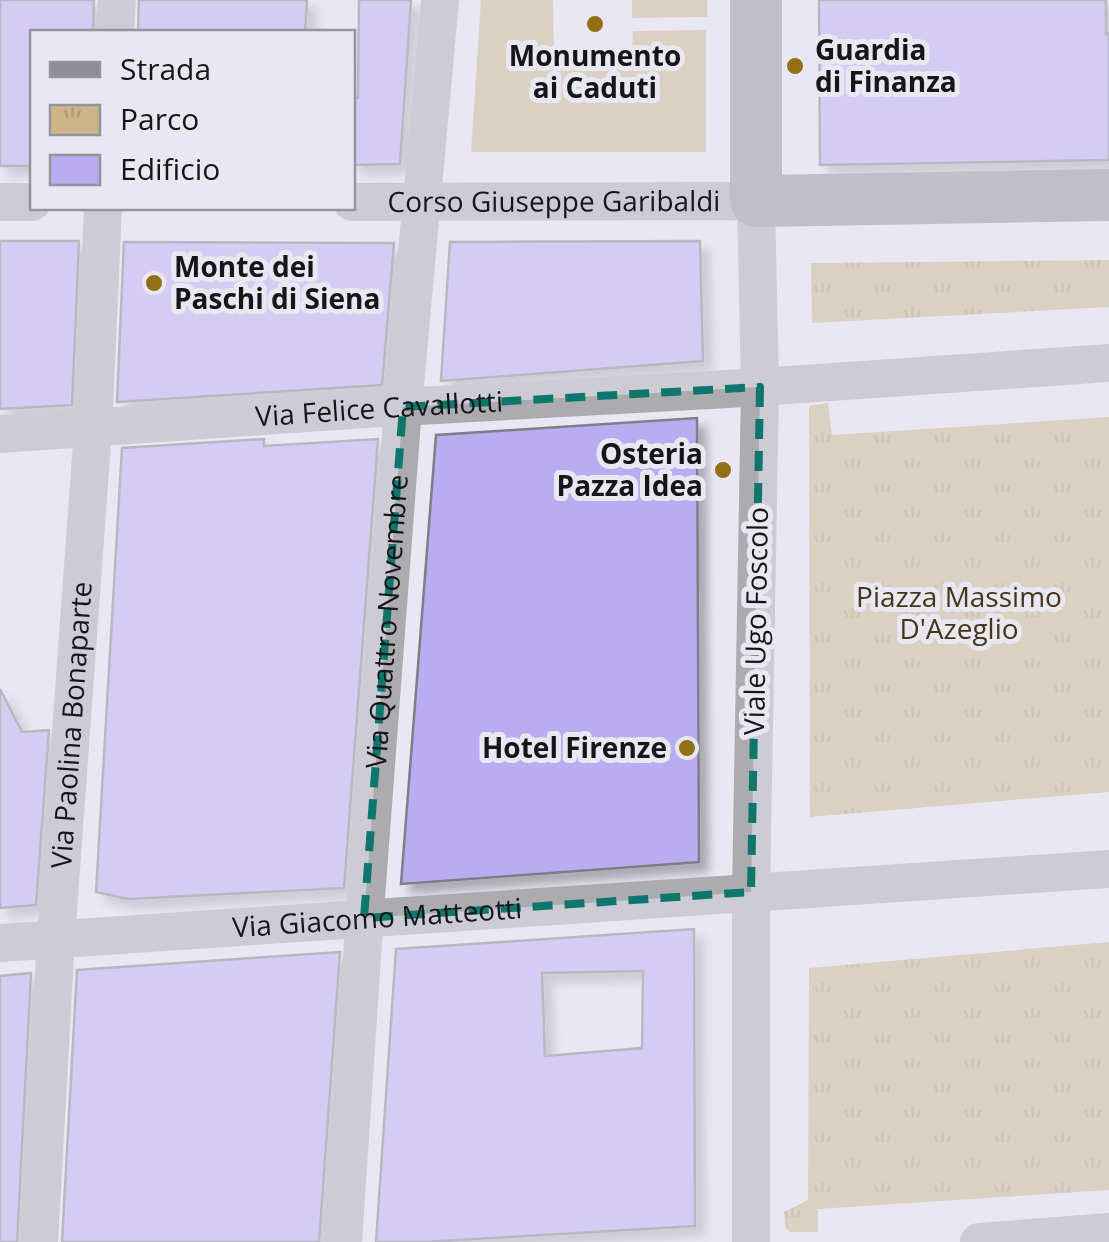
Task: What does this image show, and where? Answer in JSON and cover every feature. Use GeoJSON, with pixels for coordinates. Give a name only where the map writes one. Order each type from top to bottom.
{"type":"FeatureCollection","features":[{"type":"Feature","properties":{"kind":"street"},"geometry":{"type":"LineString","coordinates":[[114,30],[117,0]]}},
{"type":"Feature","properties":{"kind":"street","name":"Via Quattro Novembre"},"geometry":{"type":"LineString","coordinates":[[343,1242],[403,406],[440,0]]}},
{"type":"Feature","properties":{"kind":"street","name":"Viale Ugo Foscolo"},"geometry":{"type":"LineString","coordinates":[[751,1242],[751,892],[760,387],[756,0]]}},
{"type":"Feature","properties":{"kind":"street"},"geometry":{"type":"LineString","coordinates":[[756,201],[1109,195]]}},
{"type":"Feature","properties":{"kind":"street","name":"Corso Giuseppe Garibaldi"},"geometry":{"type":"LineString","coordinates":[[355,202],[756,201]]}},
{"type":"Feature","properties":{"kind":"street"},"geometry":{"type":"LineString","coordinates":[[0,202],[30,202]]}},
{"type":"Feature","properties":{"kind":"street","name":"Via Paolina Bonaparte"},"geometry":{"type":"LineString","coordinates":[[39,1242],[56,938],[93,429],[103,210]]}},
{"type":"Feature","properties":{"kind":"street"},"geometry":{"type":"LineString","coordinates":[[760,387],[1109,363]]}},
{"type":"Feature","properties":{"kind":"street","name":"Via Felice Cavallotti"},"geometry":{"type":"LineString","coordinates":[[0,434],[403,406],[760,387]]}},
{"type":"Feature","properties":{"kind":"street"},"geometry":{"type":"LineString","coordinates":[[751,892],[1109,869]]}},
{"type":"Feature","properties":{"kind":"street","name":"Via Giacomo Matteotti"},"geometry":{"type":"LineString","coordinates":[[0,942],[751,892]]}},
{"type":"Feature","properties":{"kind":"street"},"geometry":{"type":"LineString","coordinates":[[979,1242],[1109,1232]]}},
{"type":"Feature","properties":{"kind":"highlighted area"},"geometry":{"type":"Polygon","coordinates":[[[760,387],[751,892],[364,918],[403,407],[760,387]]]}},
{"type":"Feature","properties":{"kind":"green space"},"geometry":{"type":"Polygon","coordinates":[[[481,0],[553,0],[554,52],[632,52],[633,31],[706,30],[706,152],[471,152],[481,0]]]}},
{"type":"Feature","properties":{"kind":"green space"},"geometry":{"type":"Polygon","coordinates":[[[632,0],[707,0],[707,17],[632,18],[632,0]]]}},
{"type":"Feature","properties":{"kind":"green space"},"geometry":{"type":"Polygon","coordinates":[[[1109,260],[1109,307],[812,323],[811,263],[1109,260]]]}},
{"type":"Feature","properties":{"kind":"green space","name":"Piazza Massimo D'Azeglio"},"geometry":{"type":"Polygon","coordinates":[[[828,403],[832,435],[1109,417],[1109,792],[810,817],[809,406],[828,403]]]}},
{"type":"Feature","properties":{"kind":"green space"},"geometry":{"type":"Polygon","coordinates":[[[1109,942],[1109,1190],[818,1209],[818,1232],[790,1232],[785,1227],[784,1212],[808,1200],[809,968],[1109,942]]]}},
{"type":"Feature","properties":{"kind":"building"},"geometry":{"type":"Polygon","coordinates":[[[0,0],[94,0],[93,30],[30,30],[30,166],[0,166],[0,0]]]}},
{"type":"Feature","properties":{"kind":"building"},"geometry":{"type":"Polygon","coordinates":[[[139,0],[307,0],[305,30],[138,30],[139,0]]]}},
{"type":"Feature","properties":{"kind":"building"},"geometry":{"type":"Polygon","coordinates":[[[359,0],[411,0],[400,164],[355,165],[359,0]]]}},
{"type":"Feature","properties":{"kind":"building"},"geometry":{"type":"Polygon","coordinates":[[[819,0],[1106,0],[1109,160],[820,165],[819,0]]]}},
{"type":"Feature","properties":{"kind":"building"},"geometry":{"type":"Polygon","coordinates":[[[0,241],[79,241],[72,405],[0,409],[0,241]]]}},
{"type":"Feature","properties":{"kind":"building"},"geometry":{"type":"Polygon","coordinates":[[[700,241],[703,361],[441,381],[450,242],[700,241]]]}},
{"type":"Feature","properties":{"kind":"building"},"geometry":{"type":"Polygon","coordinates":[[[124,242],[394,243],[382,385],[117,402],[124,242]]]}},
{"type":"Feature","properties":{"kind":"building"},"geometry":{"type":"Polygon","coordinates":[[[697,418],[699,862],[401,884],[436,435],[697,418]]]}},
{"type":"Feature","properties":{"kind":"building"},"geometry":{"type":"Polygon","coordinates":[[[264,439],[264,446],[378,439],[344,888],[128,899],[96,892],[122,448],[264,439]]]}},
{"type":"Feature","properties":{"kind":"building"},"geometry":{"type":"Polygon","coordinates":[[[0,689],[22,732],[49,730],[36,905],[0,908],[0,689]]]}},
{"type":"Feature","properties":{"kind":"building"},"geometry":{"type":"Polygon","coordinates":[[[694,929],[695,1226],[376,1242],[396,949],[694,929]],[[643,971],[542,973],[545,1056],[642,1048],[643,971]]]}},
{"type":"Feature","properties":{"kind":"building"},"geometry":{"type":"Polygon","coordinates":[[[340,952],[319,1242],[62,1242],[77,970],[340,952]]]}},
{"type":"Feature","properties":{"kind":"building"},"geometry":{"type":"Polygon","coordinates":[[[31,973],[17,1242],[0,1242],[0,976],[31,973]]]}},
{"type":"Feature","properties":{"kind":"place","name":"Monumento ai Caduti"},"geometry":{"type":"Point","coordinates":[595,24]}},
{"type":"Feature","properties":{"kind":"place","name":"Guardia di Finanza"},"geometry":{"type":"Point","coordinates":[795,66]}},
{"type":"Feature","properties":{"kind":"place","name":"Monte dei Paschi di Siena"},"geometry":{"type":"Point","coordinates":[154,283]}},
{"type":"Feature","properties":{"kind":"place","name":"Osteria Pazza Idea"},"geometry":{"type":"Point","coordinates":[723,470]}},
{"type":"Feature","properties":{"kind":"place","name":"Hotel Firenze"},"geometry":{"type":"Point","coordinates":[687,748]}}]}
